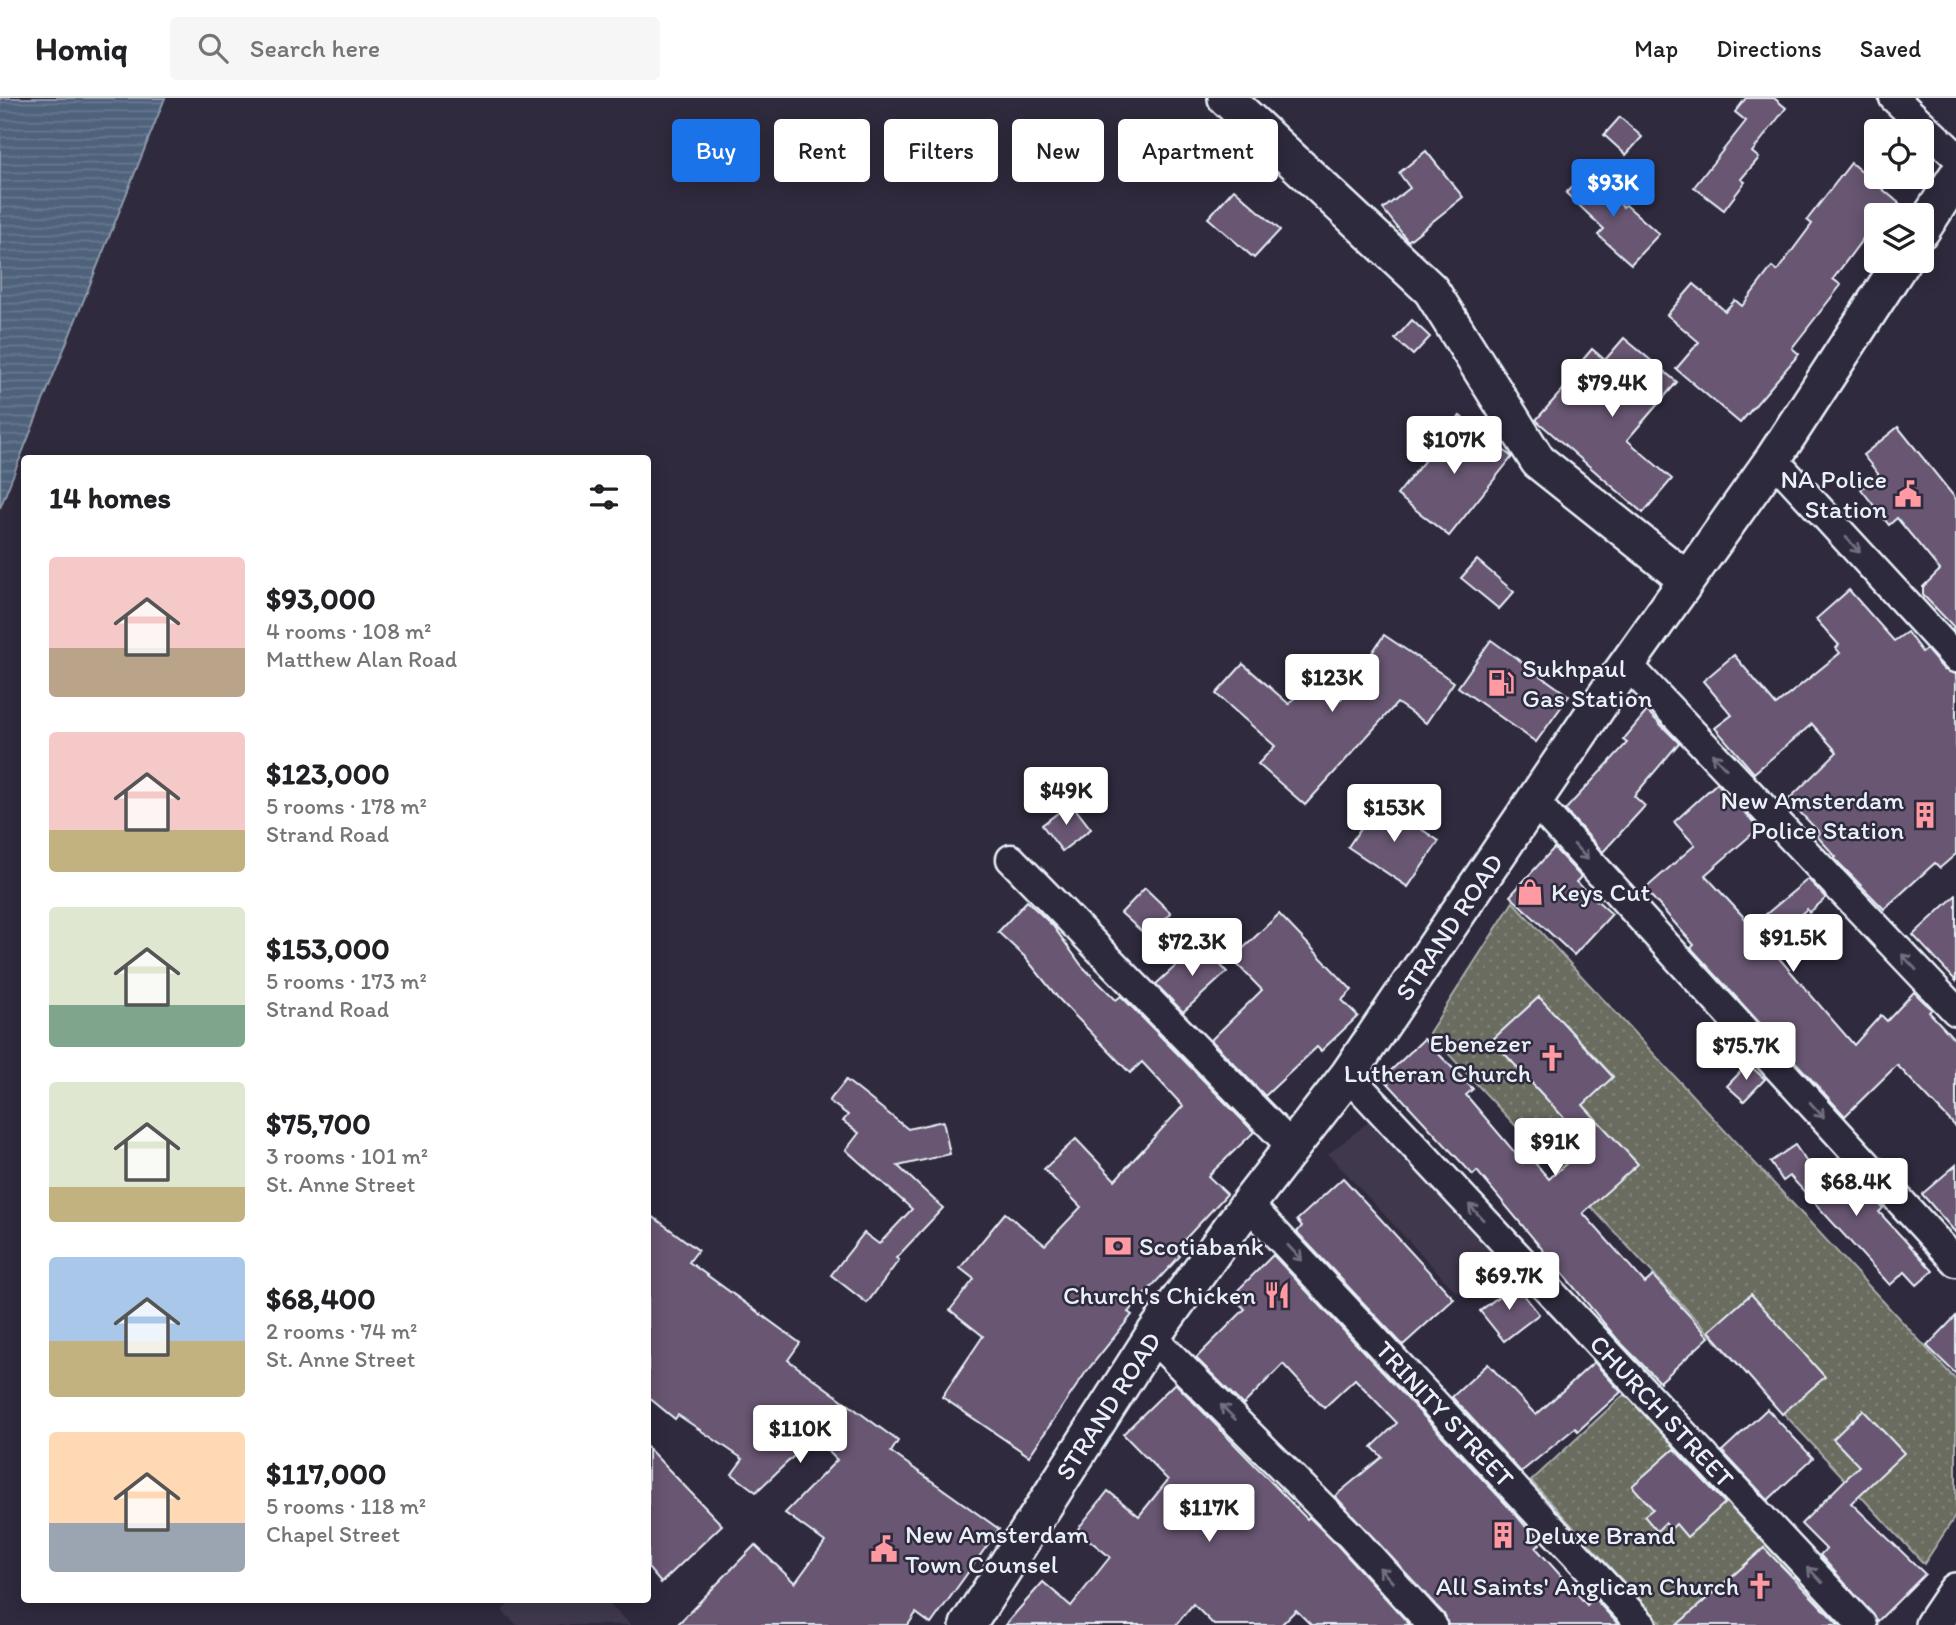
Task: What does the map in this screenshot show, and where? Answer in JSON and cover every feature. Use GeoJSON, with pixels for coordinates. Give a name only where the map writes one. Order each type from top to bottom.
{"type":"FeatureCollection","features":[{"type":"Feature","properties":{"kind":"street"},"geometry":{"type":"LineString","coordinates":[[1226,98],[1431,290],[1538,461],[1686,579]]}},
{"type":"Feature","properties":{"kind":"street"},"geometry":{"type":"LineString","coordinates":[[1894,98],[1956,156]]}},
{"type":"Feature","properties":{"kind":"street"},"geometry":{"type":"LineString","coordinates":[[1934,211],[1956,177]]}},
{"type":"Feature","properties":{"kind":"street","name":"STRAND ROAD"},"geometry":{"type":"LineString","coordinates":[[974,1622],[1152,1337],[1248,1203],[1348,1075],[1627,664],[1773,459],[1894,273]]}},
{"type":"Feature","properties":{"kind":"street"},"geometry":{"type":"LineString","coordinates":[[1773,459],[1956,659]]}},
{"type":"Feature","properties":{"kind":"street"},"geometry":{"type":"LineString","coordinates":[[1627,664],[1956,1012]]}},
{"type":"Feature","properties":{"kind":"street"},"geometry":{"type":"LineString","coordinates":[[1535,802],[1956,1262]]}},
{"type":"Feature","properties":{"kind":"street"},"geometry":{"type":"LineString","coordinates":[[1011,859],[1293,1148]]}},
{"type":"Feature","properties":{"kind":"street","name":"CHURCH STREET"},"geometry":{"type":"LineString","coordinates":[[1348,1075],[1862,1625]]}},
{"type":"Feature","properties":{"kind":"street","name":"TRINITY STREET"},"geometry":{"type":"LineString","coordinates":[[1248,1203],[1642,1625]]}},
{"type":"Feature","properties":{"kind":"street"},"geometry":{"type":"LineString","coordinates":[[1152,1337],[1350,1535],[1432,1625]]}},
{"type":"Feature","properties":{"kind":"street"},"geometry":{"type":"LineString","coordinates":[[1933,1625],[1956,1591]]}},
{"type":"Feature","properties":{"kind":"shaded area"},"geometry":{"type":"Polygon","coordinates":[[[1370,1121],[1500,1262],[1457,1293],[1328,1154],[1370,1121]]]}},
{"type":"Feature","properties":{"kind":"shaded area"},"geometry":{"type":"Polygon","coordinates":[[[510,1603],[608,1603],[631,1625],[517,1625],[502,1611],[510,1603]]]}},
{"type":"Feature","properties":{"kind":"green space"},"geometry":{"type":"Polygon","coordinates":[[[1513,902],[1956,1380],[1956,1515],[1924,1564],[1429,1033],[1513,902]],[[1539,997],[1492,1040],[1566,1120],[1613,1076],[1539,997]]]}},
{"type":"Feature","properties":{"kind":"green space"},"geometry":{"type":"Polygon","coordinates":[[[1627,1392],[1847,1625],[1834,1625],[1764,1548],[1677,1625],[1663,1625],[1531,1481],[1627,1392]]]}},
{"type":"Feature","properties":{"kind":"water"},"geometry":{"type":"Polygon","coordinates":[[[0,98],[165,98],[21,455],[0,508],[0,98]]]}},
{"type":"Feature","properties":{"kind":"building"},"geometry":{"type":"Polygon","coordinates":[[[1746,98],[1774,98],[1786,108],[1752,152],[1759,158],[1741,179],[1745,182],[1724,210],[1694,187],[1746,121],[1735,112],[1746,98]]]}},
{"type":"Feature","properties":{"kind":"building"},"geometry":{"type":"Polygon","coordinates":[[[1620,117],[1642,137],[1626,155],[1604,135],[1620,117]]]}},
{"type":"Feature","properties":{"kind":"building"},"geometry":{"type":"Polygon","coordinates":[[[1426,151],[1463,197],[1408,241],[1383,209],[1410,188],[1399,173],[1426,151]]]}},
{"type":"Feature","properties":{"kind":"building"},"geometry":{"type":"Polygon","coordinates":[[[1851,163],[1864,174],[1864,189],[1882,189],[1899,203],[1864,203],[1864,237],[1833,279],[1841,285],[1792,348],[1799,354],[1740,423],[1676,369],[1699,342],[1667,315],[1694,284],[1725,311],[1735,300],[1742,306],[1772,267],[1777,271],[1812,224],[1807,220],[1851,163]]]}},
{"type":"Feature","properties":{"kind":"building"},"geometry":{"type":"Polygon","coordinates":[[[1586,172],[1623,207],[1626,205],[1659,234],[1631,264],[1598,235],[1604,229],[1566,193],[1586,172]]]}},
{"type":"Feature","properties":{"kind":"building"},"geometry":{"type":"Polygon","coordinates":[[[1234,189],[1280,230],[1254,258],[1208,218],[1234,189]]]}},
{"type":"Feature","properties":{"kind":"building"},"geometry":{"type":"Polygon","coordinates":[[[1412,320],[1430,337],[1413,355],[1395,339],[1412,320]]]}},
{"type":"Feature","properties":{"kind":"building"},"geometry":{"type":"Polygon","coordinates":[[[1624,338],[1677,382],[1627,440],[1672,479],[1643,513],[1536,420],[1567,385],[1564,382],[1592,349],[1605,360],[1624,338]]]}},
{"type":"Feature","properties":{"kind":"building"},"geometry":{"type":"Polygon","coordinates":[[[1460,416],[1512,457],[1449,536],[1397,495],[1460,416]]]}},
{"type":"Feature","properties":{"kind":"building"},"geometry":{"type":"Polygon","coordinates":[[[1898,427],[1956,499],[1956,633],[1952,629],[1954,627],[1923,595],[1923,587],[1940,570],[1897,518],[1889,525],[1861,489],[1879,475],[1863,455],[1898,427]]]}},
{"type":"Feature","properties":{"kind":"building"},"geometry":{"type":"Polygon","coordinates":[[[1477,560],[1514,592],[1499,609],[1461,578],[1477,560]]]}},
{"type":"Feature","properties":{"kind":"building"},"geometry":{"type":"Polygon","coordinates":[[[1849,590],[1894,641],[1907,632],[1922,652],[1926,649],[1944,670],[1956,674],[1956,854],[1940,868],[1935,863],[1884,909],[1834,858],[1836,857],[1817,836],[1820,833],[1788,800],[1837,752],[1812,724],[1754,773],[1715,728],[1732,715],[1703,681],[1734,655],[1776,705],[1840,653],[1836,648],[1839,645],[1816,619],[1849,590]]]}},
{"type":"Feature","properties":{"kind":"building"},"geometry":{"type":"Polygon","coordinates":[[[1384,635],[1454,682],[1426,723],[1397,703],[1305,805],[1258,764],[1275,746],[1216,694],[1243,664],[1289,704],[1314,676],[1341,699],[1384,635]]]}},
{"type":"Feature","properties":{"kind":"building"},"geometry":{"type":"Polygon","coordinates":[[[1491,640],[1569,696],[1536,742],[1458,687],[1491,640]]]}},
{"type":"Feature","properties":{"kind":"building"},"geometry":{"type":"Polygon","coordinates":[[[1647,711],[1679,743],[1634,796],[1645,806],[1603,852],[1565,810],[1627,743],[1623,740],[1647,711]]]}},
{"type":"Feature","properties":{"kind":"building"},"geometry":{"type":"Polygon","coordinates":[[[1717,783],[1759,828],[1705,875],[1752,926],[1808,879],[1826,898],[1809,913],[1807,909],[1766,943],[1854,1045],[1881,1015],[1887,1021],[1914,992],[1932,1009],[1929,1012],[1956,1041],[1956,1127],[1897,1065],[1845,1116],[1691,948],[1694,945],[1645,889],[1695,845],[1674,822],[1717,783]]]}},
{"type":"Feature","properties":{"kind":"building"},"geometry":{"type":"Polygon","coordinates":[[[1379,801],[1439,841],[1408,887],[1348,847],[1379,801]]]}},
{"type":"Feature","properties":{"kind":"building"},"geometry":{"type":"Polygon","coordinates":[[[1071,803],[1091,829],[1062,851],[1042,825],[1071,803]]]}},
{"type":"Feature","properties":{"kind":"building"},"geometry":{"type":"Polygon","coordinates":[[[1554,848],[1581,877],[1576,882],[1612,914],[1574,955],[1510,896],[1554,848]]]}},
{"type":"Feature","properties":{"kind":"building"},"geometry":{"type":"Polygon","coordinates":[[[1145,888],[1171,913],[1148,937],[1121,913],[1145,888]]]}},
{"type":"Feature","properties":{"kind":"building"},"geometry":{"type":"Polygon","coordinates":[[[1956,895],[1956,981],[1913,935],[1956,895]]]}},
{"type":"Feature","properties":{"kind":"building"},"geometry":{"type":"Polygon","coordinates":[[[1027,901],[1053,926],[1082,966],[1116,1000],[1121,996],[1254,1132],[1208,1176],[1227,1194],[1174,1251],[1180,1256],[1128,1312],[1132,1315],[1086,1372],[1029,1456],[942,1397],[983,1336],[950,1310],[974,1279],[960,1268],[1005,1213],[1045,1245],[1081,1207],[1044,1169],[1076,1139],[1115,1180],[1183,1106],[1142,1062],[1130,1073],[1058,998],[1025,957],[998,932],[1027,901]]]}},
{"type":"Feature","properties":{"kind":"building"},"geometry":{"type":"Polygon","coordinates":[[[1279,914],[1352,990],[1342,1000],[1358,1016],[1321,1051],[1317,1047],[1265,1096],[1211,1040],[1262,990],[1232,959],[1279,914]]]}},
{"type":"Feature","properties":{"kind":"building"},"geometry":{"type":"Polygon","coordinates":[[[1201,943],[1227,972],[1183,1012],[1156,984],[1201,943]]]}},
{"type":"Feature","properties":{"kind":"building"},"geometry":{"type":"Polygon","coordinates":[[[1539,997],[1613,1077],[1583,1105],[1638,1164],[1583,1213],[1645,1283],[1653,1276],[1709,1337],[1660,1382],[1618,1340],[1477,1171],[1473,1175],[1383,1078],[1424,1039],[1473,1089],[1466,1095],[1516,1154],[1523,1149],[1549,1179],[1588,1144],[1492,1040],[1539,997]]]}},
{"type":"Feature","properties":{"kind":"building"},"geometry":{"type":"Polygon","coordinates":[[[1748,1064],[1765,1079],[1744,1101],[1727,1086],[1748,1064]]]}},
{"type":"Feature","properties":{"kind":"building"},"geometry":{"type":"Polygon","coordinates":[[[846,1080],[908,1129],[943,1121],[950,1154],[898,1166],[943,1208],[896,1258],[899,1260],[867,1303],[831,1275],[864,1233],[879,1244],[912,1209],[846,1150],[859,1133],[843,1121],[848,1115],[829,1101],[846,1080]]]}},
{"type":"Feature","properties":{"kind":"building"},"geometry":{"type":"Polygon","coordinates":[[[1795,1145],[1824,1187],[1845,1167],[1883,1208],[1879,1212],[1933,1271],[1917,1285],[1905,1272],[1890,1285],[1790,1176],[1783,1181],[1770,1162],[1795,1145]]]}},
{"type":"Feature","properties":{"kind":"building"},"geometry":{"type":"Polygon","coordinates":[[[1956,1165],[1956,1233],[1922,1194],[1956,1165]]]}},
{"type":"Feature","properties":{"kind":"building"},"geometry":{"type":"Polygon","coordinates":[[[1343,1178],[1454,1299],[1403,1345],[1297,1232],[1302,1226],[1297,1220],[1343,1178]]]}},
{"type":"Feature","properties":{"kind":"building"},"geometry":{"type":"Polygon","coordinates":[[[651,1215],[698,1250],[689,1262],[800,1343],[788,1360],[898,1441],[891,1452],[999,1529],[931,1624],[916,1613],[908,1625],[677,1625],[755,1545],[795,1583],[825,1542],[785,1513],[837,1460],[814,1437],[756,1492],[732,1474],[743,1459],[678,1415],[675,1419],[651,1399],[651,1215]]]}},
{"type":"Feature","properties":{"kind":"building"},"geometry":{"type":"Polygon","coordinates":[[[1273,1255],[1517,1516],[1540,1544],[1536,1548],[1587,1605],[1594,1598],[1619,1625],[1448,1625],[1444,1614],[1335,1496],[1382,1457],[1372,1447],[1397,1423],[1355,1379],[1324,1408],[1283,1364],[1243,1405],[1196,1358],[1245,1309],[1232,1296],[1273,1255]]]}},
{"type":"Feature","properties":{"kind":"building"},"geometry":{"type":"Polygon","coordinates":[[[1515,1284],[1539,1314],[1504,1341],[1480,1311],[1515,1284]]]}},
{"type":"Feature","properties":{"kind":"building"},"geometry":{"type":"Polygon","coordinates":[[[1751,1294],[1825,1377],[1782,1414],[1709,1331],[1751,1294]]]}},
{"type":"Feature","properties":{"kind":"building"},"geometry":{"type":"Polygon","coordinates":[[[1956,1316],[1956,1374],[1927,1346],[1956,1316]]]}},
{"type":"Feature","properties":{"kind":"building"},"geometry":{"type":"Polygon","coordinates":[[[1594,1362],[1621,1392],[1578,1431],[1575,1428],[1521,1472],[1452,1397],[1488,1364],[1536,1415],[1594,1362]]]}},
{"type":"Feature","properties":{"kind":"building"},"geometry":{"type":"Polygon","coordinates":[[[1175,1383],[1307,1519],[1309,1517],[1338,1546],[1410,1625],[1311,1625],[1296,1610],[1281,1625],[1214,1625],[1193,1604],[1176,1625],[1005,1625],[1043,1582],[1071,1606],[1110,1557],[1077,1530],[1108,1491],[1139,1516],[1168,1480],[1123,1434],[1175,1383]]]}},
{"type":"Feature","properties":{"kind":"building"},"geometry":{"type":"Polygon","coordinates":[[[1767,1409],[1813,1458],[1768,1500],[1722,1451],[1767,1409]]]}},
{"type":"Feature","properties":{"kind":"building"},"geometry":{"type":"Polygon","coordinates":[[[1863,1410],[1904,1453],[1851,1503],[1925,1574],[1878,1621],[1820,1555],[1826,1549],[1801,1524],[1859,1466],[1833,1439],[1863,1410]]]}},
{"type":"Feature","properties":{"kind":"building"},"geometry":{"type":"Polygon","coordinates":[[[1674,1449],[1725,1503],[1687,1537],[1676,1524],[1671,1529],[1665,1523],[1657,1531],[1644,1516],[1653,1509],[1632,1486],[1674,1449]]]}},
{"type":"Feature","properties":{"kind":"building"},"geometry":{"type":"Polygon","coordinates":[[[651,1451],[722,1525],[661,1583],[651,1571],[651,1451]]]}},
{"type":"Feature","properties":{"kind":"building","name":"All Saints' Anglican Church"},"geometry":{"type":"Polygon","coordinates":[[[1764,1548],[1839,1625],[1677,1625],[1764,1548]]]}},
{"type":"Feature","properties":{"kind":"place","name":"NA Police Station"},"geometry":{"type":"Point","coordinates":[1908,494]}},
{"type":"Feature","properties":{"kind":"place","name":"Sukhpaul Gas Station"},"geometry":{"type":"Point","coordinates":[1501,683]}},
{"type":"Feature","properties":{"kind":"place","name":"New Amsterdam Police Station"},"geometry":{"type":"Point","coordinates":[1925,815]}},
{"type":"Feature","properties":{"kind":"place","name":"Keys Cut"},"geometry":{"type":"Point","coordinates":[1530,892]}},
{"type":"Feature","properties":{"kind":"place","name":"Ebenezer Lutheran Church"},"geometry":{"type":"Point","coordinates":[1552,1058]}},
{"type":"Feature","properties":{"kind":"place","name":"Scotiabank"},"geometry":{"type":"Point","coordinates":[1118,1246]}},
{"type":"Feature","properties":{"kind":"place","name":"Church's Chicken"},"geometry":{"type":"Point","coordinates":[1277,1295]}},
{"type":"Feature","properties":{"kind":"place","name":"Deluxe Brand"},"geometry":{"type":"Point","coordinates":[1503,1535]}},
{"type":"Feature","properties":{"kind":"place","name":"New Amsterdam Town Counsel"},"geometry":{"type":"Point","coordinates":[884,1549]}},
{"type":"Feature","properties":{"kind":"place","name":"All Saints' Anglican Church"},"geometry":{"type":"Point","coordinates":[1760,1586]}}]}
